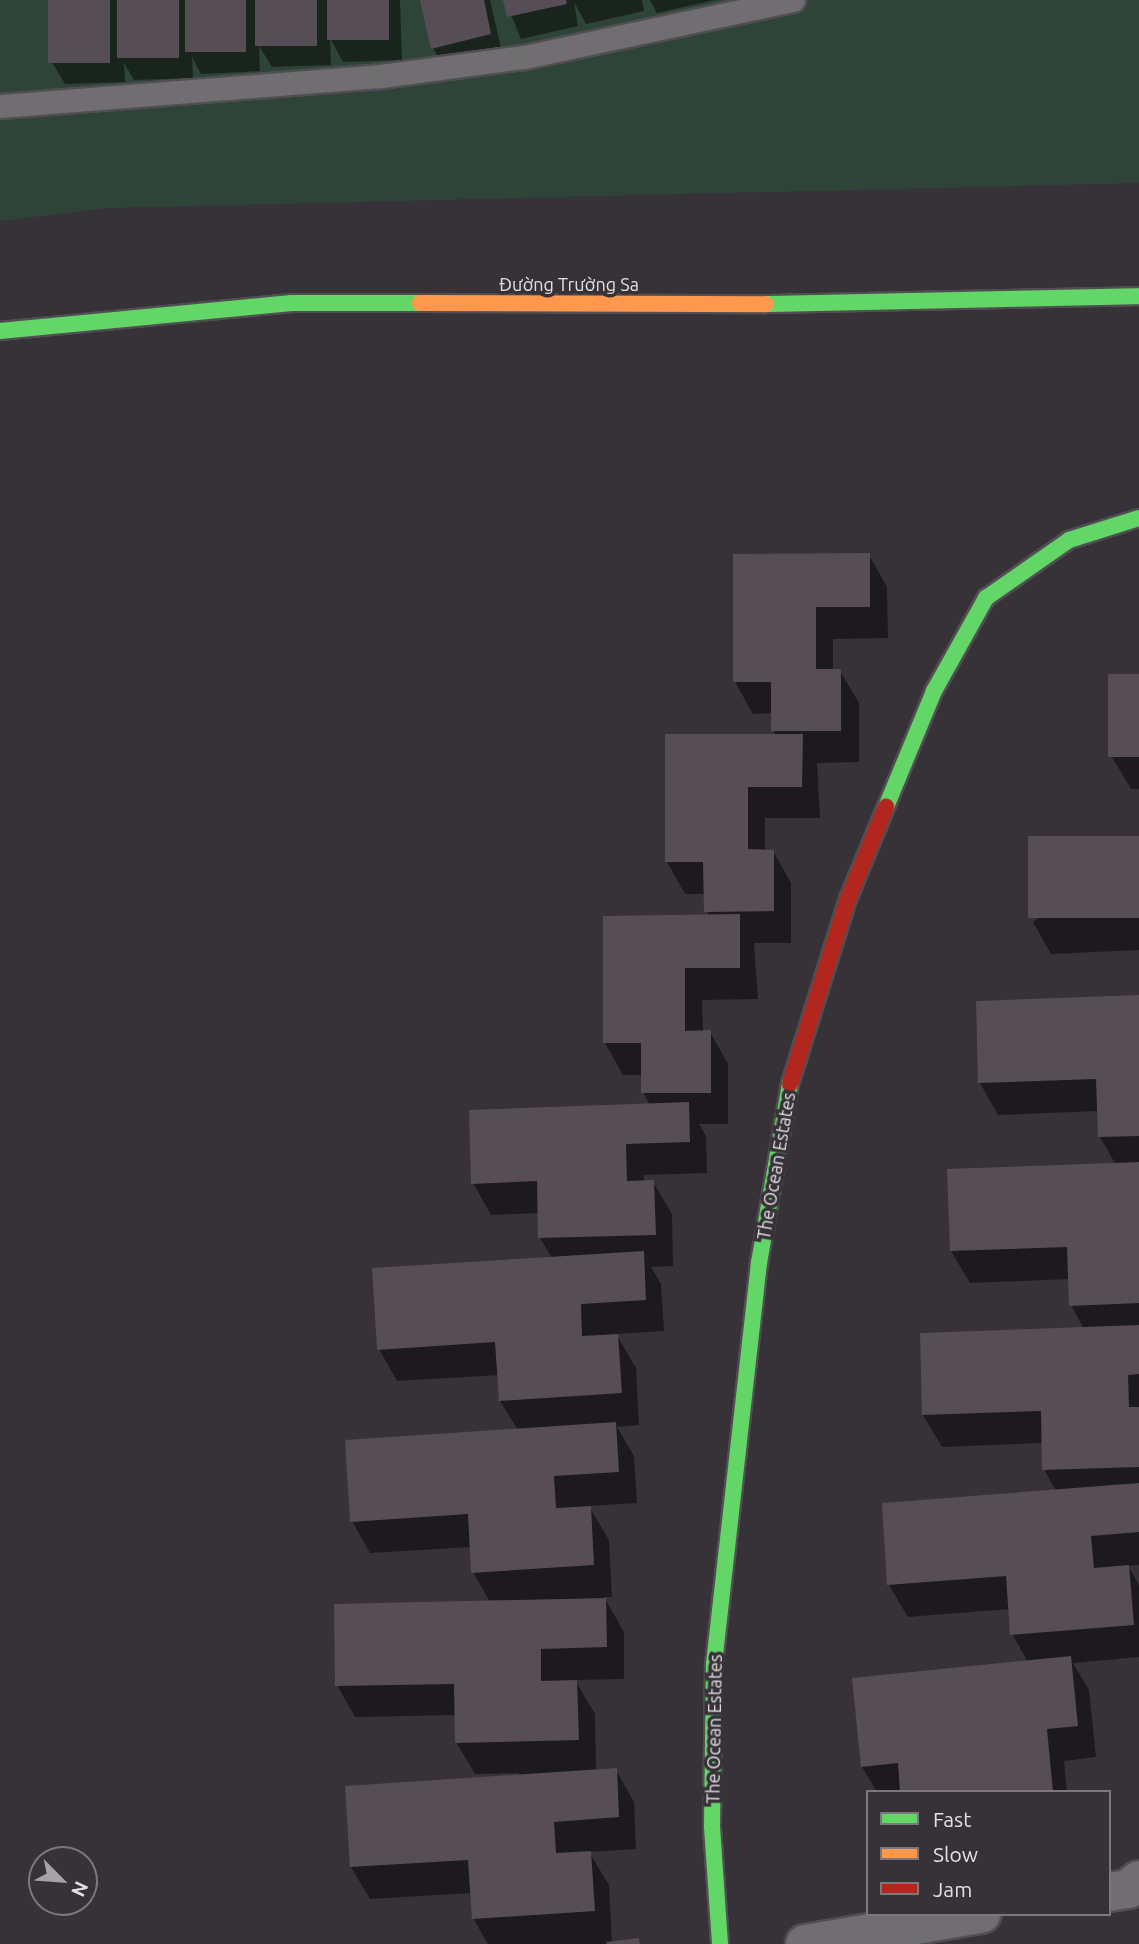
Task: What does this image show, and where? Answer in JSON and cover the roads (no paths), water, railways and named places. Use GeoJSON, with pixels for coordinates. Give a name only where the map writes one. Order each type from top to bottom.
{"type":"FeatureCollection","features":[{"type":"Feature","properties":{"kind":"street","name":"Đường Trường Sa"},"geometry":{"type":"LineString","coordinates":[[0,331],[292,303],[830,304],[1139,296]]}},
{"type":"Feature","properties":{"kind":"street","name":"The Ocean Estates"},"geometry":{"type":"LineString","coordinates":[[720,1944],[712,1827],[714,1664],[759,1263],[794,1063],[848,899],[934,691],[986,598],[1069,540],[1139,518]]}},
{"type":"Feature","properties":{"kind":"street"},"geometry":{"type":"LineString","coordinates":[[1111,1892],[1128,1889],[1139,1880]]}},
{"type":"Feature","properties":{"kind":"street"},"geometry":{"type":"LineString","coordinates":[[805,1944],[969,1916]]}},
{"type":"Feature","properties":{"kind":"lane"},"geometry":{"type":"LineString","coordinates":[[0,106],[381,76],[524,57],[793,0]]}}]}
